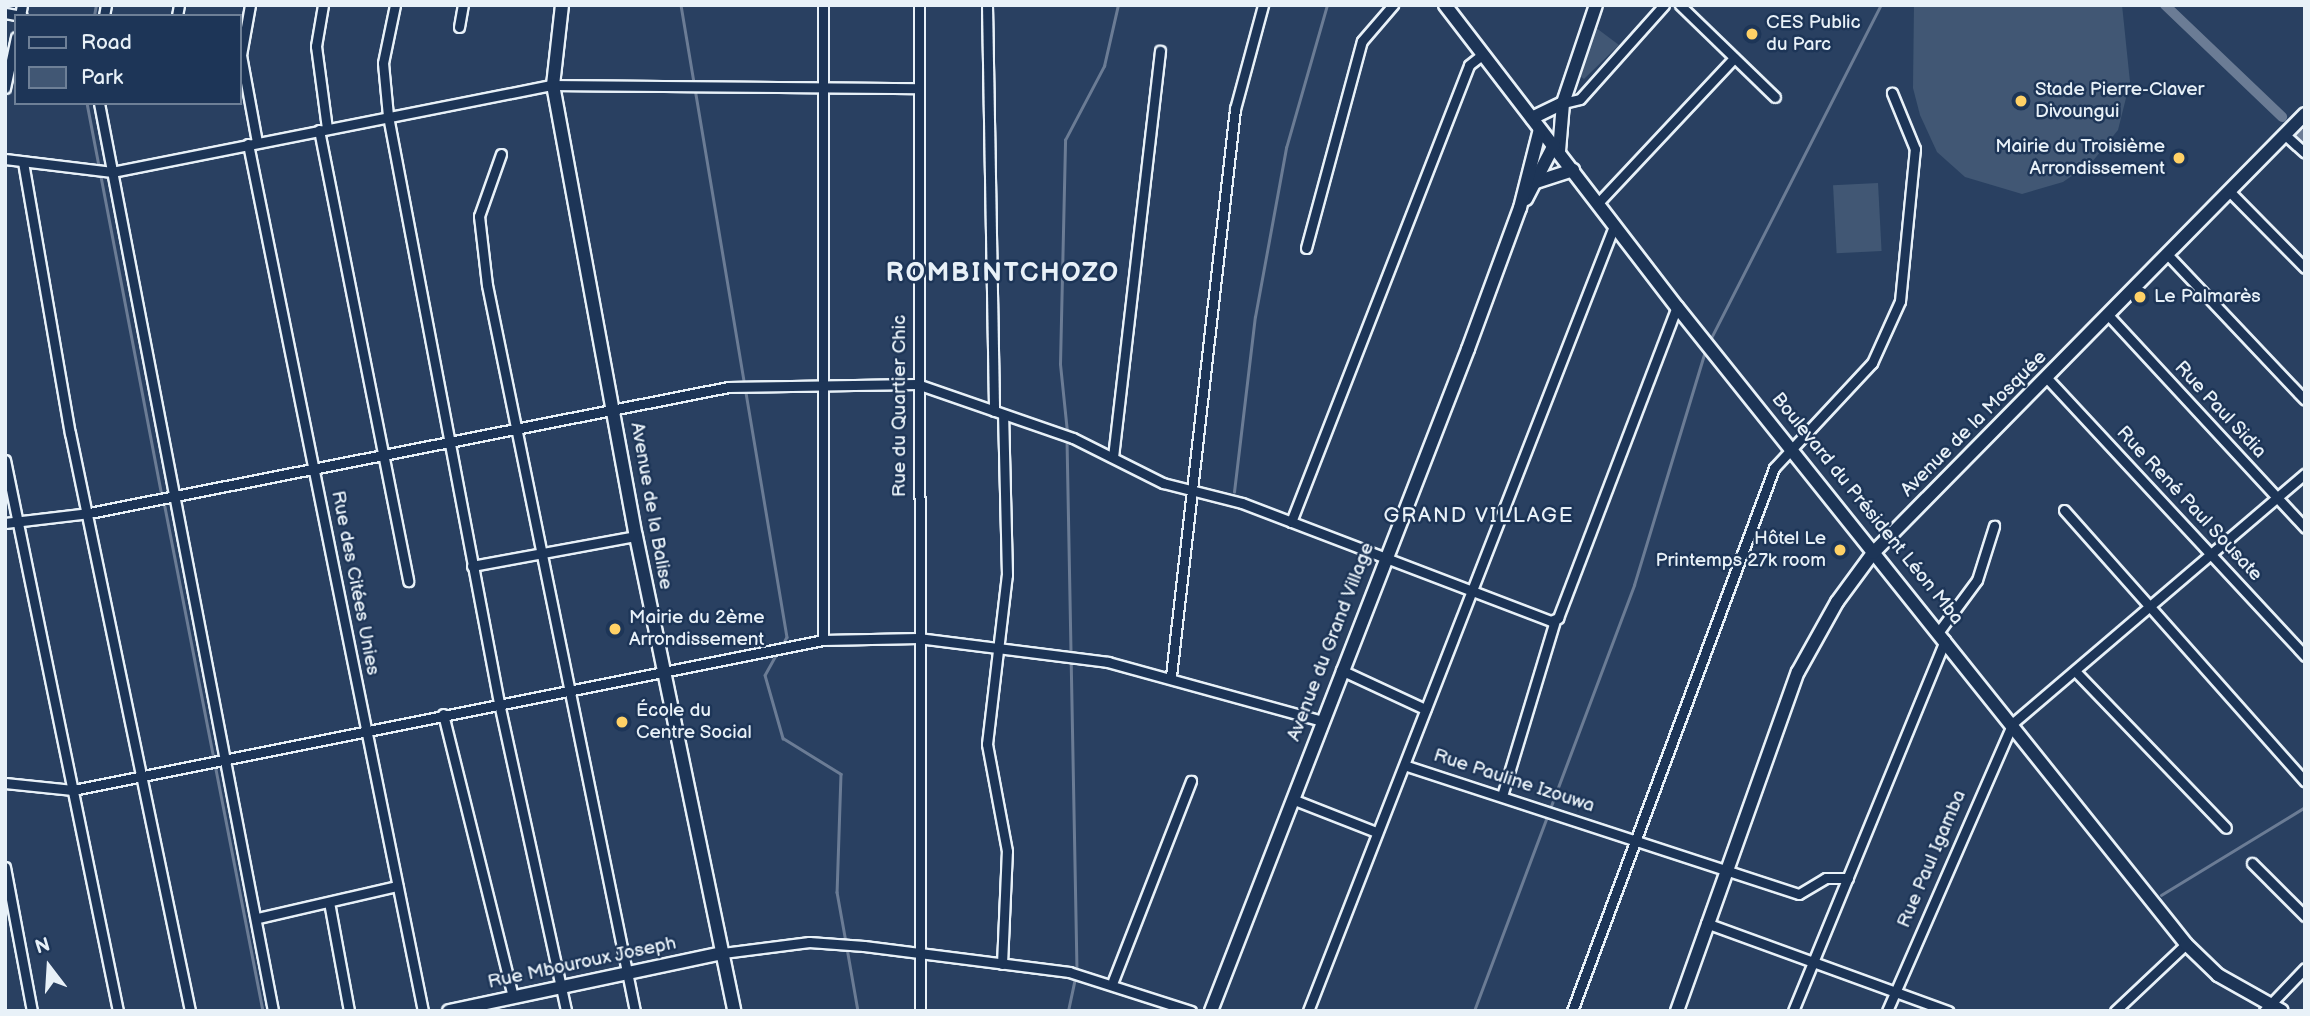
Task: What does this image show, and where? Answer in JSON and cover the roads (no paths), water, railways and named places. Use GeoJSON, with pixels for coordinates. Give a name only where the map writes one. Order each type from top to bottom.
{"type":"FeatureCollection","features":[{"type":"Feature","properties":{"kind":"street","name":"Rue des Citées Unies"},"geometry":{"type":"LineString","coordinates":[[242,45],[250,5]]}},
{"type":"Feature","properties":{"kind":"street"},"geometry":{"type":"LineString","coordinates":[[323,5],[316,46],[323,129],[382,455],[408,581]]}},
{"type":"Feature","properties":{"kind":"street"},"geometry":{"type":"LineString","coordinates":[[395,5],[383,63],[388,116],[499,703],[566,1011]]}},
{"type":"Feature","properties":{"kind":"street"},"geometry":{"type":"LineString","coordinates":[[459,27],[463,5]]}},
{"type":"Feature","properties":{"kind":"street","name":"Avenue de la Balise"},"geometry":{"type":"LineString","coordinates":[[562,5],[554,85],[636,536],[734,1011]]}},
{"type":"Feature","properties":{"kind":"street"},"geometry":{"type":"LineString","coordinates":[[822,5],[820,88],[823,640]]}},
{"type":"Feature","properties":{"kind":"street","name":"Rue du Quartier Chic"},"geometry":{"type":"LineString","coordinates":[[919,5],[917,384],[920,1011]]}},
{"type":"Feature","properties":{"kind":"street"},"geometry":{"type":"LineString","coordinates":[[987,5],[998,413],[1009,536],[987,744],[1007,851],[1002,964]]}},
{"type":"Feature","properties":{"kind":"street"},"geometry":{"type":"LineString","coordinates":[[1171,676],[1188,490],[1235,108],[1263,5]]}},
{"type":"Feature","properties":{"kind":"street"},"geometry":{"type":"LineString","coordinates":[[1306,248],[1362,41],[1393,5]]}},
{"type":"Feature","properties":{"kind":"street","name":"Boulevard du Président Léon Mba"},"geometry":{"type":"LineString","coordinates":[[1446,5],[1677,307],[1873,553],[1944,633],[2186,944],[2218,975],[2272,1009]]}},
{"type":"Feature","properties":{"kind":"street"},"geometry":{"type":"LineString","coordinates":[[1520,208],[1557,148],[1563,103],[1596,5]]}},
{"type":"Feature","properties":{"kind":"street"},"geometry":{"type":"LineString","coordinates":[[1536,124],[1563,103],[1580,99],[1664,5]]}},
{"type":"Feature","properties":{"kind":"street"},"geometry":{"type":"LineString","coordinates":[[1680,5],[1775,97]]}},
{"type":"Feature","properties":{"kind":"street"},"geometry":{"type":"LineString","coordinates":[[5,88],[14,46]]}},
{"type":"Feature","properties":{"kind":"street"},"geometry":{"type":"LineString","coordinates":[[1112,457],[1160,51]]}},
{"type":"Feature","properties":{"kind":"street"},"geometry":{"type":"LineString","coordinates":[[1291,522],[1469,65],[1483,54]]}},
{"type":"Feature","properties":{"kind":"street"},"geometry":{"type":"LineString","coordinates":[[1598,203],[1734,58]]}},
{"type":"Feature","properties":{"kind":"street","name":"Rue des Citées Unies"},"geometry":{"type":"LineString","coordinates":[[242,69],[253,143],[315,468],[423,1011]]}},
{"type":"Feature","properties":{"kind":"street"},"geometry":{"type":"LineString","coordinates":[[5,159],[92,174],[108,173],[554,85],[705,84],[917,88]]}},
{"type":"Feature","properties":{"kind":"street"},"geometry":{"type":"LineString","coordinates":[[1572,1011],[1640,839],[1774,468],[1872,362],[1900,301],[1915,149],[1892,93]]}},
{"type":"Feature","properties":{"kind":"street"},"geometry":{"type":"LineString","coordinates":[[99,105],[108,173],[164,496],[257,918],[273,1011]]}},
{"type":"Feature","properties":{"kind":"street","name":"Avenue de la Mosquée"},"geometry":{"type":"LineString","coordinates":[[1677,1011],[1706,923],[1798,672],[1817,632],[1873,553],[2109,316],[2166,253],[2301,117]]}},
{"type":"Feature","properties":{"kind":"street","name":"Avenue du Grand Village"},"geometry":{"type":"LineString","coordinates":[[1211,1011],[1520,208],[1536,124]]}},
{"type":"Feature","properties":{"kind":"street"},"geometry":{"type":"LineString","coordinates":[[2285,133],[2305,153]]}},
{"type":"Feature","properties":{"kind":"street"},"geometry":{"type":"LineString","coordinates":[[501,154],[479,216],[486,285],[520,428],[542,554],[635,1011]]}},
{"type":"Feature","properties":{"kind":"street"},"geometry":{"type":"LineString","coordinates":[[23,162],[89,513],[190,1011]]}},
{"type":"Feature","properties":{"kind":"street"},"geometry":{"type":"LineString","coordinates":[[1536,182],[1573,170]]}},
{"type":"Feature","properties":{"kind":"street"},"geometry":{"type":"LineString","coordinates":[[2229,191],[2305,268]]}},
{"type":"Feature","properties":{"kind":"street"},"geometry":{"type":"LineString","coordinates":[[1407,766],[1425,709],[1472,595],[1614,226]]}},
{"type":"Feature","properties":{"kind":"street"},"geometry":{"type":"LineString","coordinates":[[2166,253],[2305,400]]}},
{"type":"Feature","properties":{"kind":"street"},"geometry":{"type":"LineString","coordinates":[[1502,796],[1555,621],[1677,307]]}},
{"type":"Feature","properties":{"kind":"street","name":"Rue Paul Sidia"},"geometry":{"type":"LineString","coordinates":[[2109,316],[2305,528]]}},
{"type":"Feature","properties":{"kind":"street","name":"Rue René Paul Sousate"},"geometry":{"type":"LineString","coordinates":[[2046,377],[2305,656]]}},
{"type":"Feature","properties":{"kind":"street"},"geometry":{"type":"LineString","coordinates":[[5,523],[89,513],[164,496],[728,387],[755,384],[917,384],[1073,438],[1188,490],[1291,522],[1472,595],[1555,621]]}},
{"type":"Feature","properties":{"kind":"street"},"geometry":{"type":"LineString","coordinates":[[5,460],[118,1011]]}},
{"type":"Feature","properties":{"kind":"street"},"geometry":{"type":"LineString","coordinates":[[2013,723],[2305,474]]}},
{"type":"Feature","properties":{"kind":"street"},"geometry":{"type":"LineString","coordinates":[[2064,509],[2305,781]]}},
{"type":"Feature","properties":{"kind":"street"},"geometry":{"type":"LineString","coordinates":[[1793,1011],[1944,633],[1977,580],[1994,526]]}},
{"type":"Feature","properties":{"kind":"street"},"geometry":{"type":"LineString","coordinates":[[472,566],[636,536]]}},
{"type":"Feature","properties":{"kind":"street"},"geometry":{"type":"LineString","coordinates":[[5,783],[73,790],[222,757],[823,640],[918,638],[1074,658],[1171,676],[1322,721]]}},
{"type":"Feature","properties":{"kind":"street"},"geometry":{"type":"LineString","coordinates":[[1341,670],[1425,709]]}},
{"type":"Feature","properties":{"kind":"street"},"geometry":{"type":"LineString","coordinates":[[2076,672],[2226,828]]}},
{"type":"Feature","properties":{"kind":"street"},"geometry":{"type":"LineString","coordinates":[[443,714],[513,997]]}},
{"type":"Feature","properties":{"kind":"street","name":"Rue Paul Igamba"},"geometry":{"type":"LineString","coordinates":[[1887,1011],[2013,723]]}},
{"type":"Feature","properties":{"kind":"street","name":"Rue Pauline Izouwa"},"geometry":{"type":"LineString","coordinates":[[1308,1011],[1376,832],[1407,766],[1640,839],[1799,894],[1826,878],[1848,878]]}},
{"type":"Feature","properties":{"kind":"street"},"geometry":{"type":"LineString","coordinates":[[1113,981],[1192,781]]}},
{"type":"Feature","properties":{"kind":"street"},"geometry":{"type":"LineString","coordinates":[[1292,799],[1376,832]]}},
{"type":"Feature","properties":{"kind":"street"},"geometry":{"type":"LineString","coordinates":[[2252,863],[2305,916]]}},
{"type":"Feature","properties":{"kind":"street"},"geometry":{"type":"LineString","coordinates":[[5,867],[32,1011]]}},
{"type":"Feature","properties":{"kind":"street"},"geometry":{"type":"LineString","coordinates":[[257,918],[397,886]]}},
{"type":"Feature","properties":{"kind":"street"},"geometry":{"type":"LineString","coordinates":[[330,902],[349,1011]]}},
{"type":"Feature","properties":{"kind":"street"},"geometry":{"type":"LineString","coordinates":[[1706,923],[1812,964],[1896,989],[1948,1011]]}},
{"type":"Feature","properties":{"kind":"street"},"geometry":{"type":"LineString","coordinates":[[2115,1011],[2186,944]]}},
{"type":"Feature","properties":{"kind":"street"},"geometry":{"type":"LineString","coordinates":[[723,953],[854,945],[1082,974],[1113,981],[1191,1011]]}},
{"type":"Feature","properties":{"kind":"street","name":"Rue Mbouroux Joseph"},"geometry":{"type":"LineString","coordinates":[[449,1011],[723,953]]}},
{"type":"Feature","properties":{"kind":"street"},"geometry":{"type":"LineString","coordinates":[[2272,1009],[2305,968]]}},
{"type":"Feature","properties":{"kind":"waterway"},"geometry":{"type":"LineString","coordinates":[[94,14],[96,5]]}},
{"type":"Feature","properties":{"kind":"waterway"},"geometry":{"type":"LineString","coordinates":[[681,5],[787,637],[782,646]]}},
{"type":"Feature","properties":{"kind":"waterway"},"geometry":{"type":"LineString","coordinates":[[1067,432],[1060,364],[1065,140],[1104,66],[1118,5]]}},
{"type":"Feature","properties":{"kind":"waterway"},"geometry":{"type":"LineString","coordinates":[[1234,492],[1255,317],[1286,148],[1327,5]]}},
{"type":"Feature","properties":{"kind":"waterway"},"geometry":{"type":"LineString","coordinates":[[1709,342],[1881,5]]}},
{"type":"Feature","properties":{"kind":"waterway"},"geometry":{"type":"LineString","coordinates":[[2165,5],[2282,117]]}},
{"type":"Feature","properties":{"kind":"waterway"},"geometry":{"type":"LineString","coordinates":[[87,105],[162,496]]}},
{"type":"Feature","properties":{"kind":"waterway"},"geometry":{"type":"LineString","coordinates":[[2299,133],[2305,139]]}},
{"type":"Feature","properties":{"kind":"waterway"},"geometry":{"type":"LineString","coordinates":[[1474,1011],[1634,585],[1706,348]]}},
{"type":"Feature","properties":{"kind":"waterway"},"geometry":{"type":"LineString","coordinates":[[1067,439],[1077,970]]}},
{"type":"Feature","properties":{"kind":"waterway"},"geometry":{"type":"LineString","coordinates":[[164,502],[263,1011]]}},
{"type":"Feature","properties":{"kind":"waterway"},"geometry":{"type":"LineString","coordinates":[[778,652],[765,675],[783,738],[841,774],[837,892],[846,942]]}},
{"type":"Feature","properties":{"kind":"waterway"},"geometry":{"type":"LineString","coordinates":[[2161,895],[2305,807]]}},
{"type":"Feature","properties":{"kind":"waterway"},"geometry":{"type":"LineString","coordinates":[[847,948],[858,1011]]}},
{"type":"Feature","properties":{"kind":"waterway"},"geometry":{"type":"LineString","coordinates":[[1068,1011],[1075,977]]}},
{"type":"Feature","properties":{"kind":"place","name":"CES Public du Parc"},"geometry":{"type":"Point","coordinates":[1752,34]}},
{"type":"Feature","properties":{"kind":"place","name":"Stade Pierre-Claver Divoungui"},"geometry":{"type":"Point","coordinates":[2021,101]}},
{"type":"Feature","properties":{"kind":"place","name":"Mairie du Troisième Arrondissement"},"geometry":{"type":"Point","coordinates":[2179,158]}},
{"type":"Feature","properties":{"kind":"place","name":"Le Palmarès"},"geometry":{"type":"Point","coordinates":[2140,297]}},
{"type":"Feature","properties":{"kind":"place","name":"Hôtel Le Printemps 27k room"},"geometry":{"type":"Point","coordinates":[1840,550]}},
{"type":"Feature","properties":{"kind":"place","name":"Mairie du 2ème Arrondissement"},"geometry":{"type":"Point","coordinates":[615,629]}},
{"type":"Feature","properties":{"kind":"place","name":"École du Centre Social"},"geometry":{"type":"Point","coordinates":[622,722]}},
{"type":"Feature","properties":{"kind":"district","name":"ROMBINTCHOZO"},"geometry":{"type":"Point","coordinates":[1003,274]}},
{"type":"Feature","properties":{"kind":"district","name":"GRAND VILLAGE"},"geometry":{"type":"Point","coordinates":[1479,516]}}]}
